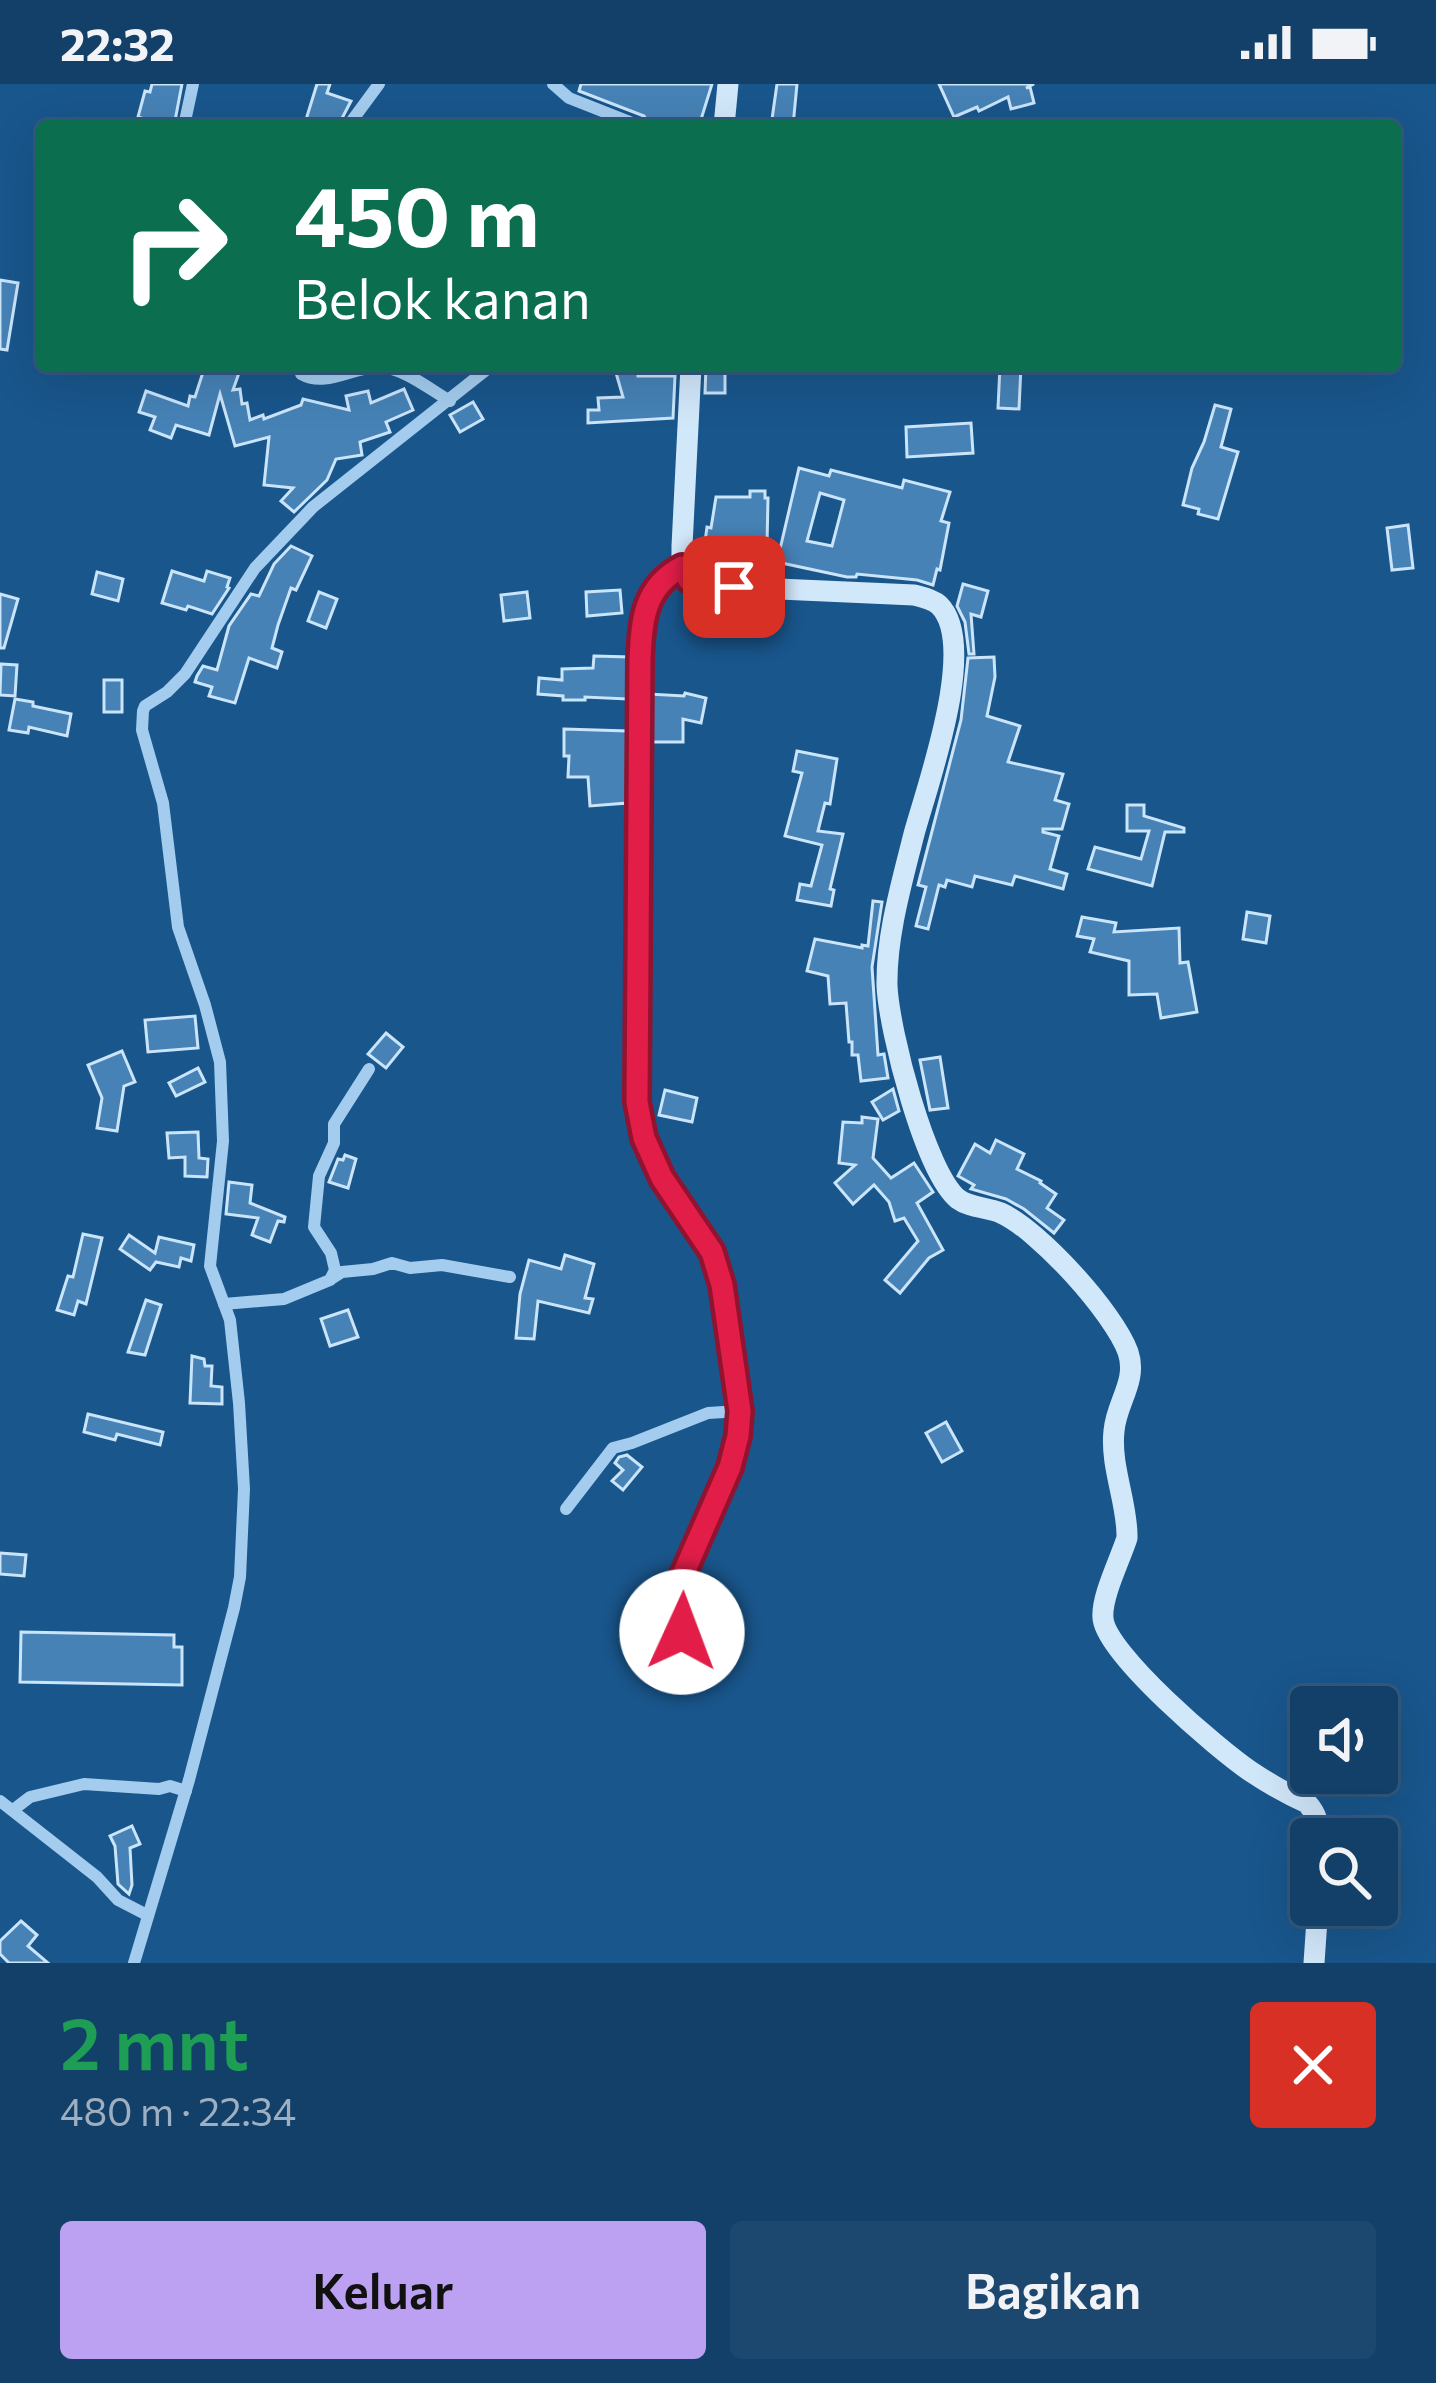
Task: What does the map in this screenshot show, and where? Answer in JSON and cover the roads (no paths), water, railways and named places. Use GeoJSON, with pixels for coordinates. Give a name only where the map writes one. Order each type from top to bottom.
{"type":"FeatureCollection","features":[{"type":"Feature","properties":{"kind":"street"},"geometry":{"type":"LineString","coordinates":[[185,120],[193,84]]}},
{"type":"Feature","properties":{"kind":"street"},"geometry":{"type":"LineString","coordinates":[[352,120],[379,84]]}},
{"type":"Feature","properties":{"kind":"street"},"geometry":{"type":"LineString","coordinates":[[554,84],[569,98],[625,120]]}},
{"type":"Feature","properties":{"kind":"street"},"geometry":{"type":"LineString","coordinates":[[725,120],[728,84]]}},
{"type":"Feature","properties":{"kind":"street"},"geometry":{"type":"LineString","coordinates":[[301,372],[315,380],[357,372]]}},
{"type":"Feature","properties":{"kind":"street"},"geometry":{"type":"LineString","coordinates":[[398,372],[449,401]]}},
{"type":"Feature","properties":{"kind":"street"},"geometry":{"type":"LineString","coordinates":[[134,1963],[234,1608],[244,1489],[230,1320],[211,1266],[223,1141],[220,1062],[178,927],[163,803],[142,730],[143,711],[185,674],[255,568],[313,507],[484,372]]}},
{"type":"Feature","properties":{"kind":"street"},"geometry":{"type":"LineString","coordinates":[[692,372],[682,567],[689,580],[914,595],[941,607],[952,642],[954,670],[888,962],[890,1010],[916,1112],[943,1184],[962,1202],[1000,1213],[1040,1240],[1103,1307],[1130,1358],[1130,1379],[1113,1438],[1127,1538],[1103,1610],[1106,1630],[1158,1692],[1211,1740],[1249,1770],[1307,1803],[1317,1818]]}},
{"type":"Feature","properties":{"kind":"street"},"geometry":{"type":"LineString","coordinates":[[682,567],[666,575],[650,596],[642,626],[637,1102],[644,1138],[662,1178],[712,1252],[722,1285],[740,1411],[730,1467],[682,1577],[682,1632],[692,1673]]}},
{"type":"Feature","properties":{"kind":"street"},"geometry":{"type":"LineString","coordinates":[[330,1280],[335,1270],[331,1253],[314,1226],[319,1176],[334,1143],[334,1124],[369,1069]]}},
{"type":"Feature","properties":{"kind":"street"},"geometry":{"type":"LineString","coordinates":[[224,1304],[284,1299],[342,1272],[392,1263],[410,1268],[442,1265],[510,1277]]}},
{"type":"Feature","properties":{"kind":"street"},"geometry":{"type":"LineString","coordinates":[[566,1509],[620,1444],[708,1413],[740,1411]]}},
{"type":"Feature","properties":{"kind":"street"},"geometry":{"type":"LineString","coordinates":[[13,1810],[30,1797],[84,1784],[170,1786],[186,1791]]}},
{"type":"Feature","properties":{"kind":"street"},"geometry":{"type":"LineString","coordinates":[[0,1801],[97,1877],[118,1900],[147,1915]]}},
{"type":"Feature","properties":{"kind":"street"},"geometry":{"type":"LineString","coordinates":[[1314,1963],[1317,1926]]}}]}
